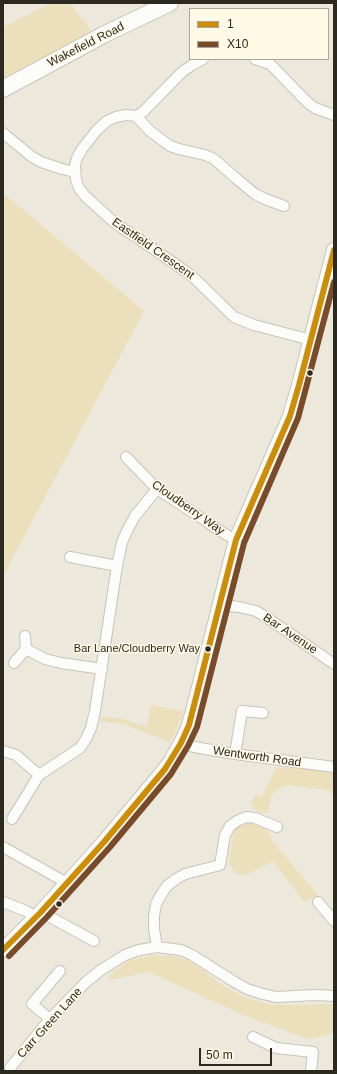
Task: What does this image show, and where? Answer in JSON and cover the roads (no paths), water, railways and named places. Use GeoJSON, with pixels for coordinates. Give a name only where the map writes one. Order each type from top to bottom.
{"type":"FeatureCollection","features":[{"type":"Feature","properties":{"kind":"main road","name":"Wakefield Road"},"geometry":{"type":"LineString","coordinates":[[3,89],[105,34],[170,3]]}},
{"type":"Feature","properties":{"kind":"main road"},"geometry":{"type":"LineString","coordinates":[[3,950],[66,884],[162,773],[181,744],[189,725],[196,700],[236,540],[290,416],[334,250]]}},
{"type":"Feature","properties":{"kind":"street"},"geometry":{"type":"LineString","coordinates":[[3,133],[31,156],[41,162],[75,172],[77,158],[82,148],[102,125],[116,117],[126,115],[136,116],[143,112],[182,72],[201,60]]}},
{"type":"Feature","properties":{"kind":"street"},"geometry":{"type":"LineString","coordinates":[[258,60],[270,64],[308,103],[315,108],[334,115]]}},
{"type":"Feature","properties":{"kind":"street"},"geometry":{"type":"LineString","coordinates":[[136,116],[150,131],[170,146],[179,150],[205,155],[214,159],[255,194],[284,206]]}},
{"type":"Feature","properties":{"kind":"street","name":"Eastfield Crescent"},"geometry":{"type":"LineString","coordinates":[[75,172],[79,188],[85,196],[116,224],[191,275],[234,317],[254,325],[311,340]]}},
{"type":"Feature","properties":{"kind":"street","name":"Cloudberry Way"},"geometry":{"type":"LineString","coordinates":[[126,456],[157,489],[236,540]]}},
{"type":"Feature","properties":{"kind":"street"},"geometry":{"type":"LineString","coordinates":[[12,819],[39,775],[80,748],[86,739],[95,711],[116,566],[122,542],[135,516],[157,489]]}},
{"type":"Feature","properties":{"kind":"street"},"geometry":{"type":"LineString","coordinates":[[70,557],[116,566]]}},
{"type":"Feature","properties":{"kind":"street","name":"Bar Avenue"},"geometry":{"type":"LineString","coordinates":[[219,605],[239,607],[256,611],[334,664]]}},
{"type":"Feature","properties":{"kind":"street"},"geometry":{"type":"LineString","coordinates":[[14,663],[26,649],[25,636]]}},
{"type":"Feature","properties":{"kind":"street"},"geometry":{"type":"LineString","coordinates":[[26,649],[45,659],[102,669]]}},
{"type":"Feature","properties":{"kind":"street"},"geometry":{"type":"LineString","coordinates":[[236,754],[242,711],[263,713]]}},
{"type":"Feature","properties":{"kind":"street","name":"Wentworth Road"},"geometry":{"type":"LineString","coordinates":[[181,744],[236,754],[334,767]]}},
{"type":"Feature","properties":{"kind":"street"},"geometry":{"type":"LineString","coordinates":[[3,751],[16,755],[39,775]]}},
{"type":"Feature","properties":{"kind":"street"},"geometry":{"type":"LineString","coordinates":[[157,947],[154,929],[154,916],[156,904],[167,886],[185,874],[220,865],[225,835],[230,826],[237,821],[246,817],[256,818],[277,827]]}},
{"type":"Feature","properties":{"kind":"street"},"geometry":{"type":"LineString","coordinates":[[3,847],[66,884]]}},
{"type":"Feature","properties":{"kind":"street"},"geometry":{"type":"LineString","coordinates":[[3,902],[38,914],[94,941]]}},
{"type":"Feature","properties":{"kind":"street"},"geometry":{"type":"LineString","coordinates":[[318,902],[334,921]]}},
{"type":"Feature","properties":{"kind":"street","name":"Carr Green Lane"},"geometry":{"type":"LineString","coordinates":[[9,1068],[50,1019],[81,987],[101,970],[125,955],[139,950],[157,947],[181,950],[192,955],[247,989],[263,994],[276,997],[316,995],[334,996]]}},
{"type":"Feature","properties":{"kind":"street"},"geometry":{"type":"LineString","coordinates":[[50,1019],[32,1004],[60,971]]}},
{"type":"Feature","properties":{"kind":"street"},"geometry":{"type":"LineString","coordinates":[[252,1037],[276,1048],[313,1052],[311,1071]]}},
{"type":"Feature","properties":{"kind":"place","name":"Bar Lane/Cloudberry Way"},"geometry":{"type":"Point","coordinates":[208,649]}}]}
